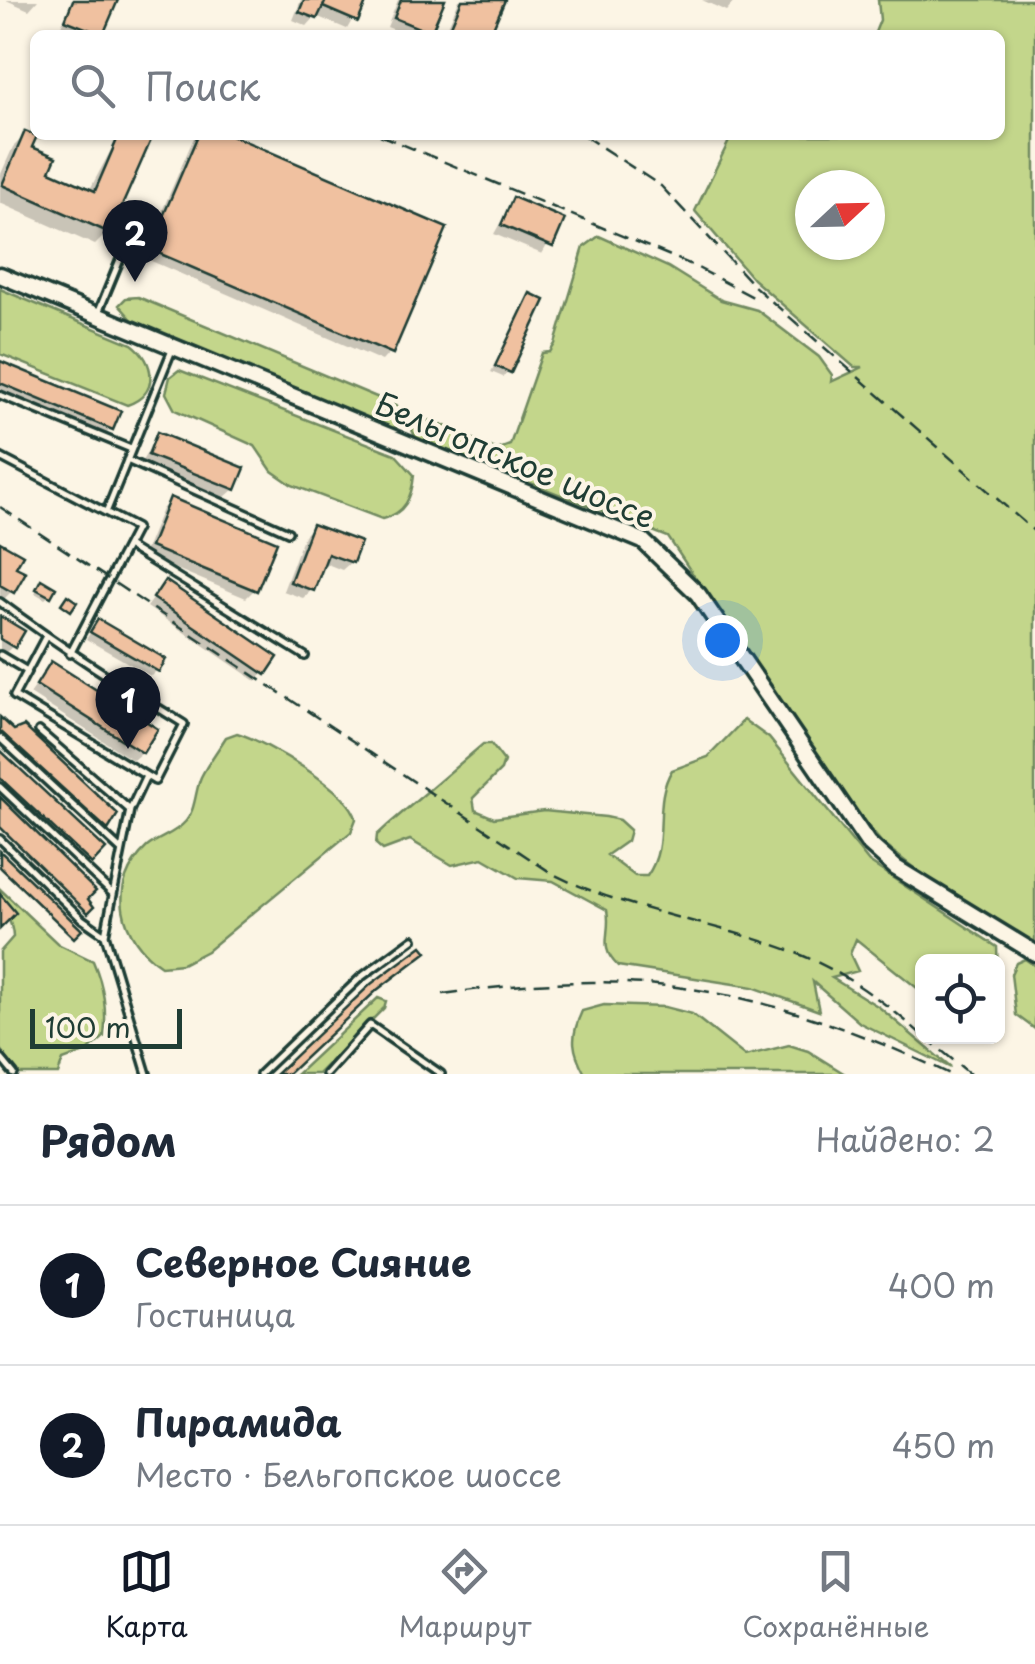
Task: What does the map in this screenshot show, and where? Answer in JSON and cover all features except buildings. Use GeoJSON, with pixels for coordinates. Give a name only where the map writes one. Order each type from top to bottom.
{"type":"FeatureCollection","features":[{"type":"Feature","properties":{"kind":"street","name":"Бельгопское шоссе"},"geometry":{"type":"LineString","coordinates":[[0,275],[642,541],[698,594],[868,843],[896,868],[1035,953]]}},
{"type":"Feature","properties":{"kind":"lane"},"geometry":{"type":"LineString","coordinates":[[97,316],[124,250]]}},
{"type":"Feature","properties":{"kind":"lane"},"geometry":{"type":"LineString","coordinates":[[106,510],[173,347]]}},
{"type":"Feature","properties":{"kind":"lane"},"geometry":{"type":"LineString","coordinates":[[0,395],[131,449]]}},
{"type":"Feature","properties":{"kind":"lane"},"geometry":{"type":"LineString","coordinates":[[0,456],[136,528],[70,654]]}},
{"type":"Feature","properties":{"kind":"lane"},"geometry":{"type":"LineString","coordinates":[[127,460],[288,532]]}},
{"type":"Feature","properties":{"kind":"lane"},"geometry":{"type":"LineString","coordinates":[[127,546],[305,656]]}},
{"type":"Feature","properties":{"kind":"lane"},"geometry":{"type":"LineString","coordinates":[[0,602],[46,636],[70,654],[184,724],[155,781],[14,696],[46,636]]}},
{"type":"Feature","properties":{"kind":"lane"},"geometry":{"type":"LineString","coordinates":[[0,655],[28,671]]}},
{"type":"Feature","properties":{"kind":"lane"},"geometry":{"type":"LineString","coordinates":[[39,731],[130,810]]}},
{"type":"Feature","properties":{"kind":"lane"},"geometry":{"type":"LineString","coordinates":[[0,738],[121,850]]}},
{"type":"Feature","properties":{"kind":"lane"},"geometry":{"type":"LineString","coordinates":[[146,776],[130,810],[106,935],[147,1074]]}},
{"type":"Feature","properties":{"kind":"lane"},"geometry":{"type":"LineString","coordinates":[[0,787],[113,894]]}},
{"type":"Feature","properties":{"kind":"lane"},"geometry":{"type":"LineString","coordinates":[[0,839],[82,919],[106,935]]}},
{"type":"Feature","properties":{"kind":"lane"},"geometry":{"type":"LineString","coordinates":[[260,1074],[360,978],[413,940]]}},
{"type":"Feature","properties":{"kind":"lane"},"geometry":{"type":"LineString","coordinates":[[326,1074],[370,1025],[441,1074]]}},
{"type":"Feature","properties":{"kind":"lane"},"geometry":{"type":"LineString","coordinates":[[0,1057],[14,1074]]}},
{"type":"Feature","properties":{"kind":"green space"},"geometry":{"type":"Polygon","coordinates":[[[878,0],[1035,0],[1035,948],[947,894],[882,843],[830,780],[668,537],[416,438],[412,430],[416,424],[432,420],[497,450],[510,445],[542,353],[550,352],[555,344],[584,247],[599,236],[668,267],[721,300],[757,310],[819,357],[832,375],[831,382],[863,367],[854,367],[753,279],[695,211],[730,140],[1005,140],[1005,30],[876,30],[880,20],[878,0]]]}},
{"type":"Feature","properties":{"kind":"green space"},"geometry":{"type":"Polygon","coordinates":[[[0,289],[132,344],[149,368],[145,393],[127,405],[0,354],[0,289]]]}},
{"type":"Feature","properties":{"kind":"green space"},"geometry":{"type":"Polygon","coordinates":[[[138,297],[386,401],[399,408],[397,427],[384,429],[137,325],[119,305],[126,298],[138,297]]]}},
{"type":"Feature","properties":{"kind":"green space"},"geometry":{"type":"Polygon","coordinates":[[[179,370],[395,454],[414,475],[406,503],[382,519],[292,485],[272,471],[255,446],[175,410],[166,393],[170,377],[179,370]]]}},
{"type":"Feature","properties":{"kind":"green space"},"geometry":{"type":"Polygon","coordinates":[[[744,720],[769,738],[869,862],[997,947],[997,954],[915,954],[915,986],[856,939],[850,954],[858,971],[832,978],[879,1007],[915,1038],[915,1044],[923,1044],[951,1068],[860,1023],[813,982],[819,1011],[753,987],[618,966],[608,952],[607,910],[553,881],[518,878],[483,858],[452,865],[410,840],[383,850],[376,844],[377,835],[388,825],[483,744],[491,744],[504,761],[501,770],[473,798],[475,810],[494,818],[544,811],[619,820],[630,830],[627,841],[607,855],[635,876],[647,876],[658,850],[663,796],[672,770],[708,757],[744,720]]]}},
{"type":"Feature","properties":{"kind":"green space"},"geometry":{"type":"Polygon","coordinates":[[[237,733],[286,756],[324,782],[351,808],[356,819],[351,832],[207,951],[182,964],[161,966],[136,941],[128,926],[123,910],[126,878],[147,847],[186,821],[204,772],[226,737],[237,733]]]}},
{"type":"Feature","properties":{"kind":"green space"},"geometry":{"type":"Polygon","coordinates":[[[0,889],[58,944],[93,961],[100,980],[105,1008],[104,1037],[88,1051],[63,1060],[58,1074],[18,1074],[0,1049],[0,952],[13,937],[0,889]]]}},
{"type":"Feature","properties":{"kind":"green space"},"geometry":{"type":"Polygon","coordinates":[[[1025,959],[1035,966],[1035,1029],[1016,1015],[1011,974],[1016,963],[1025,959]]]}},
{"type":"Feature","properties":{"kind":"green space"},"geometry":{"type":"Polygon","coordinates":[[[378,998],[386,1001],[384,1008],[318,1074],[297,1074],[378,998]]]}},
{"type":"Feature","properties":{"kind":"green space"},"geometry":{"type":"Polygon","coordinates":[[[604,1005],[665,1007],[692,1014],[745,1056],[789,1045],[808,1051],[845,1074],[585,1074],[575,1050],[576,1028],[582,1011],[604,1005]]]}},
{"type":"Feature","properties":{"kind":"railway"},"geometry":{"type":"LineString","coordinates":[[392,140],[692,265],[753,297]]}},
{"type":"Feature","properties":{"kind":"railway"},"geometry":{"type":"LineString","coordinates":[[591,140],[661,186],[753,285],[1035,532]]}},
{"type":"Feature","properties":{"kind":"railway"},"geometry":{"type":"LineString","coordinates":[[0,507],[553,874],[612,898],[794,952],[862,988],[915,1029]]}},
{"type":"Feature","properties":{"kind":"railway"},"geometry":{"type":"LineString","coordinates":[[443,994],[582,982],[703,991],[822,1021],[950,1074]]}},
{"type":"Feature","properties":{"kind":"railway"},"geometry":{"type":"LineString","coordinates":[[934,1044],[970,1074]]}},
{"type":"Feature","properties":{"kind":"place","name":"Пирамида"},"geometry":{"type":"Point","coordinates":[135,282]}},
{"type":"Feature","properties":{"kind":"place","name":"Северное Сияние"},"geometry":{"type":"Point","coordinates":[128,749]}}]}
